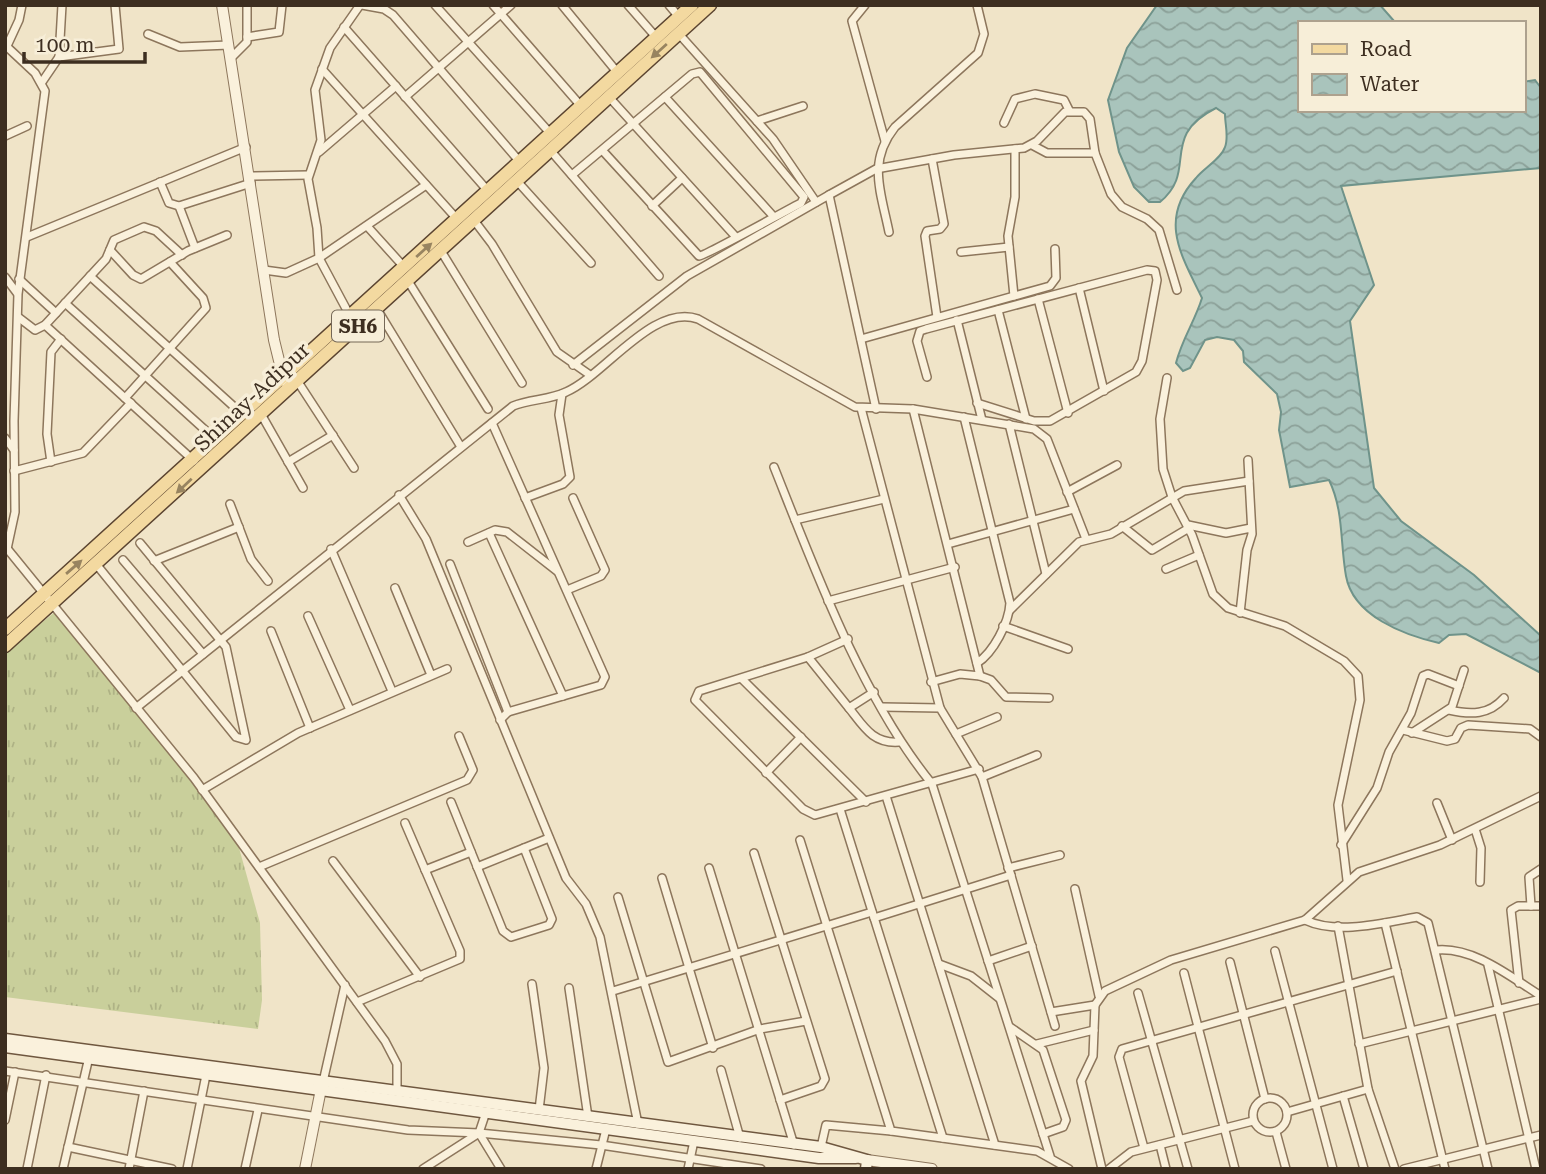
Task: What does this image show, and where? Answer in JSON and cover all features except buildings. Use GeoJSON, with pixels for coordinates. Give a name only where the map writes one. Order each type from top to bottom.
{"type":"FeatureCollection","features":[{"type":"Feature","properties":{"kind":"main road","name":"Shinay-Adipur"},"geometry":{"type":"LineString","coordinates":[[5,646],[46,599],[242,414],[290,383],[441,251],[488,191],[692,5]]}},
{"type":"Feature","properties":{"kind":"main road","name":"Shinay-Adipur"},"geometry":{"type":"LineString","coordinates":[[5,629],[96,564],[261,414],[351,316],[466,217],[517,181],[710,5]]}},
{"type":"Feature","properties":{"kind":"main road"},"geometry":{"type":"LineString","coordinates":[[5,1039],[206,1074],[397,1091],[638,1125],[821,1147],[843,1151],[863,1162]]}},
{"type":"Feature","properties":{"kind":"main road"},"geometry":{"type":"LineString","coordinates":[[5,1047],[90,1054],[606,1129],[863,1162]]}},
{"type":"Feature","properties":{"kind":"street"},"geometry":{"type":"LineString","coordinates":[[22,5],[19,20],[6,45],[42,82],[45,104],[19,279],[15,512],[6,548],[202,790],[345,985],[392,1052],[397,1064],[397,1091]]}},
{"type":"Feature","properties":{"kind":"street"},"geometry":{"type":"LineString","coordinates":[[42,82],[59,57],[62,5]]}},
{"type":"Feature","properties":{"kind":"street"},"geometry":{"type":"LineString","coordinates":[[59,57],[119,49],[115,5]]}},
{"type":"Feature","properties":{"kind":"street"},"geometry":{"type":"LineString","coordinates":[[222,5],[264,270],[290,383],[333,435],[354,468]]}},
{"type":"Feature","properties":{"kind":"street"},"geometry":{"type":"LineString","coordinates":[[231,58],[245,45],[247,5]]}},
{"type":"Feature","properties":{"kind":"street"},"geometry":{"type":"LineString","coordinates":[[247,37],[279,32],[282,5]]}},
{"type":"Feature","properties":{"kind":"street"},"geometry":{"type":"LineString","coordinates":[[351,316],[319,258],[308,175],[322,133],[314,97],[322,69],[330,48],[361,5],[386,7],[520,162]]}},
{"type":"Feature","properties":{"kind":"street"},"geometry":{"type":"LineString","coordinates":[[435,5],[550,133]]}},
{"type":"Feature","properties":{"kind":"street"},"geometry":{"type":"LineString","coordinates":[[493,5],[580,106]]}},
{"type":"Feature","properties":{"kind":"street"},"geometry":{"type":"LineString","coordinates":[[405,97],[511,5]]}},
{"type":"Feature","properties":{"kind":"street"},"geometry":{"type":"LineString","coordinates":[[562,5],[617,72]]}},
{"type":"Feature","properties":{"kind":"street"},"geometry":{"type":"LineString","coordinates":[[628,5],[656,37]]}},
{"type":"Feature","properties":{"kind":"street"},"geometry":{"type":"LineString","coordinates":[[669,5],[679,17]]}},
{"type":"Feature","properties":{"kind":"street"},"geometry":{"type":"LineString","coordinates":[[865,5],[852,21],[885,141]]}},
{"type":"Feature","properties":{"kind":"street"},"geometry":{"type":"LineString","coordinates":[[889,232],[876,169],[885,141],[895,127],[978,53],[984,34],[977,5]]}},
{"type":"Feature","properties":{"kind":"street"},"geometry":{"type":"LineString","coordinates":[[344,27],[488,191]]}},
{"type":"Feature","properties":{"kind":"street"},"geometry":{"type":"LineString","coordinates":[[148,34],[180,47],[229,45]]}},
{"type":"Feature","properties":{"kind":"street"},"geometry":{"type":"LineString","coordinates":[[679,34],[757,121],[817,202]]}},
{"type":"Feature","properties":{"kind":"street"},"geometry":{"type":"LineString","coordinates":[[322,69],[426,185],[466,217],[492,244],[556,352],[590,376]]}},
{"type":"Feature","properties":{"kind":"street"},"geometry":{"type":"LineString","coordinates":[[572,175],[692,74],[696,72],[704,75],[804,193],[801,203],[735,236],[706,255],[699,256],[602,150]]}},
{"type":"Feature","properties":{"kind":"street"},"geometry":{"type":"LineString","coordinates":[[316,154],[396,86]]}},
{"type":"Feature","properties":{"kind":"street"},"geometry":{"type":"LineString","coordinates":[[1004,123],[1012,103],[1024,95],[1035,94],[1064,100],[1069,110],[1089,115],[1095,153],[1118,204],[1147,219],[1159,230],[1177,290]]}},
{"type":"Feature","properties":{"kind":"street"},"geometry":{"type":"LineString","coordinates":[[609,97],[735,236]]}},
{"type":"Feature","properties":{"kind":"street"},"geometry":{"type":"LineString","coordinates":[[665,97],[774,217]]}},
{"type":"Feature","properties":{"kind":"street"},"geometry":{"type":"LineString","coordinates":[[757,121],[803,106]]}},
{"type":"Feature","properties":{"kind":"street"},"geometry":{"type":"LineString","coordinates":[[573,365],[687,276],[876,169],[1032,145],[1069,110]]}},
{"type":"Feature","properties":{"kind":"street"},"geometry":{"type":"LineString","coordinates":[[5,136],[27,126]]}},
{"type":"Feature","properties":{"kind":"street"},"geometry":{"type":"LineString","coordinates":[[1032,145],[1047,153],[1095,153]]}},
{"type":"Feature","properties":{"kind":"street"},"geometry":{"type":"LineString","coordinates":[[27,237],[246,147]]}},
{"type":"Feature","properties":{"kind":"street"},"geometry":{"type":"LineString","coordinates":[[1014,296],[1009,247],[1015,197],[1015,149]]}},
{"type":"Feature","properties":{"kind":"street"},"geometry":{"type":"LineString","coordinates":[[550,150],[659,276]]}},
{"type":"Feature","properties":{"kind":"street"},"geometry":{"type":"LineString","coordinates":[[932,159],[944,224],[940,229],[928,231],[925,236],[937,317]]}},
{"type":"Feature","properties":{"kind":"street"},"geometry":{"type":"LineString","coordinates":[[160,182],[169,203],[178,206],[251,179],[308,175]]}},
{"type":"Feature","properties":{"kind":"street"},"geometry":{"type":"LineString","coordinates":[[652,206],[682,178]]}},
{"type":"Feature","properties":{"kind":"street"},"geometry":{"type":"LineString","coordinates":[[517,181],[591,263]]}},
{"type":"Feature","properties":{"kind":"street"},"geometry":{"type":"LineString","coordinates":[[264,270],[286,272],[319,258],[426,185]]}},
{"type":"Feature","properties":{"kind":"street"},"geometry":{"type":"LineString","coordinates":[[829,195],[876,409]]}},
{"type":"Feature","properties":{"kind":"street"},"geometry":{"type":"LineString","coordinates":[[178,206],[195,248]]}},
{"type":"Feature","properties":{"kind":"street"},"geometry":{"type":"LineString","coordinates":[[367,226],[405,267]]}},
{"type":"Feature","properties":{"kind":"street"},"geometry":{"type":"LineString","coordinates":[[18,317],[35,330],[45,325],[90,276],[117,238],[148,227],[182,255]]}},
{"type":"Feature","properties":{"kind":"street"},"geometry":{"type":"LineString","coordinates":[[110,250],[133,275],[142,279],[195,248],[227,236]]}},
{"type":"Feature","properties":{"kind":"street"},"geometry":{"type":"LineString","coordinates":[[961,252],[1009,247]]}},
{"type":"Feature","properties":{"kind":"street"},"geometry":{"type":"LineString","coordinates":[[861,338],[1054,284],[1055,249]]}},
{"type":"Feature","properties":{"kind":"street"},"geometry":{"type":"LineString","coordinates":[[441,251],[522,383]]}},
{"type":"Feature","properties":{"kind":"street"},"geometry":{"type":"LineString","coordinates":[[15,471],[51,463],[89,449],[145,376],[206,308],[202,299],[170,262]]}},
{"type":"Feature","properties":{"kind":"street"},"geometry":{"type":"LineString","coordinates":[[927,377],[918,335],[926,329],[1147,270],[1156,271],[1140,367],[1051,421],[1026,419],[977,403]]}},
{"type":"Feature","properties":{"kind":"street"},"geometry":{"type":"LineString","coordinates":[[90,276],[242,414]]}},
{"type":"Feature","properties":{"kind":"street"},"geometry":{"type":"LineString","coordinates":[[5,277],[18,294]]}},
{"type":"Feature","properties":{"kind":"street"},"geometry":{"type":"LineString","coordinates":[[19,279],[56,313]]}},
{"type":"Feature","properties":{"kind":"street"},"geometry":{"type":"LineString","coordinates":[[408,281],[488,409]]}},
{"type":"Feature","properties":{"kind":"street"},"geometry":{"type":"LineString","coordinates":[[1079,288],[1104,391]]}},
{"type":"Feature","properties":{"kind":"street"},"geometry":{"type":"LineString","coordinates":[[1038,299],[1068,413]]}},
{"type":"Feature","properties":{"kind":"street"},"geometry":{"type":"LineString","coordinates":[[65,303],[216,440]]}},
{"type":"Feature","properties":{"kind":"street"},"geometry":{"type":"LineString","coordinates":[[377,309],[461,447]]}},
{"type":"Feature","properties":{"kind":"street"},"geometry":{"type":"LineString","coordinates":[[998,310],[1026,419]]}},
{"type":"Feature","properties":{"kind":"street"},"geometry":{"type":"LineString","coordinates":[[136,708],[331,549],[513,406],[562,394],[665,319],[689,316],[861,408],[913,409],[1034,429],[1047,439],[1086,539]]}},
{"type":"Feature","properties":{"kind":"street"},"geometry":{"type":"LineString","coordinates":[[957,320],[982,420]]}},
{"type":"Feature","properties":{"kind":"street"},"geometry":{"type":"LineString","coordinates":[[45,325],[194,461]]}},
{"type":"Feature","properties":{"kind":"street"},"geometry":{"type":"LineString","coordinates":[[51,463],[47,434],[51,352],[61,339]]}},
{"type":"Feature","properties":{"kind":"street"},"geometry":{"type":"LineString","coordinates":[[1167,378],[1160,431],[1163,468],[1172,496],[1189,526],[1213,594],[1228,608],[1285,626],[1344,661],[1357,676],[1360,700],[1338,805],[1347,880]]}},
{"type":"Feature","properties":{"kind":"street"},"geometry":{"type":"LineString","coordinates":[[525,498],[564,484],[570,477],[559,415],[562,394]]}},
{"type":"Feature","properties":{"kind":"street"},"geometry":{"type":"LineString","coordinates":[[861,408],[931,682],[940,708],[980,773],[1055,1026]]}},
{"type":"Feature","properties":{"kind":"street"},"geometry":{"type":"LineString","coordinates":[[913,409],[955,567],[980,676]]}},
{"type":"Feature","properties":{"kind":"street"},"geometry":{"type":"LineString","coordinates":[[261,414],[303,488]]}},
{"type":"Feature","properties":{"kind":"street"},"geometry":{"type":"LineString","coordinates":[[964,417],[1010,610]]}},
{"type":"Feature","properties":{"kind":"street"},"geometry":{"type":"LineString","coordinates":[[492,423],[605,677],[601,685],[508,712],[500,720]]}},
{"type":"Feature","properties":{"kind":"street"},"geometry":{"type":"LineString","coordinates":[[1009,424],[1046,574]]}},
{"type":"Feature","properties":{"kind":"street"},"geometry":{"type":"LineString","coordinates":[[288,461],[333,435]]}},
{"type":"Feature","properties":{"kind":"street"},"geometry":{"type":"LineString","coordinates":[[5,438],[14,450]]}},
{"type":"Feature","properties":{"kind":"street"},"geometry":{"type":"LineString","coordinates":[[1240,613],[1251,528],[1248,460]]}},
{"type":"Feature","properties":{"kind":"street"},"geometry":{"type":"LineString","coordinates":[[1068,492],[1117,466]]}},
{"type":"Feature","properties":{"kind":"street"},"geometry":{"type":"LineString","coordinates":[[774,467],[828,601],[899,742],[932,784],[1050,1156]]}},
{"type":"Feature","properties":{"kind":"street"},"geometry":{"type":"LineString","coordinates":[[977,663],[989,653],[1010,610],[1073,546],[1086,539],[1103,537],[1172,496],[1203,486],[1249,481]]}},
{"type":"Feature","properties":{"kind":"street"},"geometry":{"type":"LineString","coordinates":[[399,495],[426,539],[566,878],[586,904],[595,926],[613,991],[638,1125]]}},
{"type":"Feature","properties":{"kind":"street"},"geometry":{"type":"LineString","coordinates":[[567,590],[601,576],[605,570],[573,498]]}},
{"type":"Feature","properties":{"kind":"street"},"geometry":{"type":"LineString","coordinates":[[795,520],[884,499]]}},
{"type":"Feature","properties":{"kind":"street"},"geometry":{"type":"LineString","coordinates":[[230,504],[251,559],[268,581]]}},
{"type":"Feature","properties":{"kind":"street"},"geometry":{"type":"LineString","coordinates":[[948,544],[1074,509]]}},
{"type":"Feature","properties":{"kind":"street"},"geometry":{"type":"LineString","coordinates":[[1122,526],[1152,550],[1189,526],[1226,533],[1251,528]]}},
{"type":"Feature","properties":{"kind":"street"},"geometry":{"type":"LineString","coordinates":[[154,561],[239,527]]}},
{"type":"Feature","properties":{"kind":"street"},"geometry":{"type":"LineString","coordinates":[[468,542],[489,533],[507,532],[559,573]]}},
{"type":"Feature","properties":{"kind":"street"},"geometry":{"type":"LineString","coordinates":[[489,533],[563,696]]}},
{"type":"Feature","properties":{"kind":"street"},"geometry":{"type":"LineString","coordinates":[[96,564],[236,737],[246,740],[229,654],[221,639],[140,542]]}},
{"type":"Feature","properties":{"kind":"street"},"geometry":{"type":"LineString","coordinates":[[331,549],[392,691]]}},
{"type":"Feature","properties":{"kind":"street"},"geometry":{"type":"LineString","coordinates":[[1166,569],[1199,555]]}},
{"type":"Feature","properties":{"kind":"street"},"geometry":{"type":"LineString","coordinates":[[123,560],[204,653]]}},
{"type":"Feature","properties":{"kind":"street"},"geometry":{"type":"LineString","coordinates":[[450,564],[508,712]]}},
{"type":"Feature","properties":{"kind":"street"},"geometry":{"type":"LineString","coordinates":[[828,601],[955,567]]}},
{"type":"Feature","properties":{"kind":"street"},"geometry":{"type":"LineString","coordinates":[[395,588],[431,675]]}},
{"type":"Feature","properties":{"kind":"street"},"geometry":{"type":"LineString","coordinates":[[309,616],[349,710]]}},
{"type":"Feature","properties":{"kind":"street"},"geometry":{"type":"LineString","coordinates":[[1003,626],[1068,649]]}},
{"type":"Feature","properties":{"kind":"street"},"geometry":{"type":"LineString","coordinates":[[271,631],[310,728]]}},
{"type":"Feature","properties":{"kind":"street"},"geometry":{"type":"LineString","coordinates":[[848,639],[808,657],[699,691],[695,699],[809,814],[840,809],[980,773],[1037,755]]}},
{"type":"Feature","properties":{"kind":"street"},"geometry":{"type":"LineString","coordinates":[[808,657],[874,739],[886,743],[899,742]]}},
{"type":"Feature","properties":{"kind":"street"},"geometry":{"type":"LineString","coordinates":[[202,790],[310,728],[447,669]]}},
{"type":"Feature","properties":{"kind":"street"},"geometry":{"type":"LineString","coordinates":[[1412,733],[1449,710],[1464,670]]}},
{"type":"Feature","properties":{"kind":"street"},"geometry":{"type":"LineString","coordinates":[[931,682],[960,674],[980,676],[991,680],[1006,697],[1049,698]]}},
{"type":"Feature","properties":{"kind":"street"},"geometry":{"type":"LineString","coordinates":[[1342,845],[1377,788],[1389,752],[1403,730],[1423,676],[1428,674],[1459,687]]}},
{"type":"Feature","properties":{"kind":"street"},"geometry":{"type":"LineString","coordinates":[[742,679],[866,802]]}},
{"type":"Feature","properties":{"kind":"street"},"geometry":{"type":"LineString","coordinates":[[849,708],[874,692]]}},
{"type":"Feature","properties":{"kind":"street"},"geometry":{"type":"LineString","coordinates":[[1449,710],[1486,712],[1496,708],[1504,698]]}},
{"type":"Feature","properties":{"kind":"street"},"geometry":{"type":"LineString","coordinates":[[882,707],[940,708]]}},
{"type":"Feature","properties":{"kind":"street"},"geometry":{"type":"LineString","coordinates":[[956,734],[997,717]]}},
{"type":"Feature","properties":{"kind":"street"},"geometry":{"type":"LineString","coordinates":[[1403,730],[1452,741],[1461,729],[1468,725],[1530,729],[1541,737]]}},
{"type":"Feature","properties":{"kind":"street"},"geometry":{"type":"LineString","coordinates":[[259,867],[467,780],[473,769],[459,736]]}},
{"type":"Feature","properties":{"kind":"street"},"geometry":{"type":"LineString","coordinates":[[766,773],[801,737]]}},
{"type":"Feature","properties":{"kind":"street"},"geometry":{"type":"LineString","coordinates":[[886,796],[995,1145]]}},
{"type":"Feature","properties":{"kind":"street"},"geometry":{"type":"LineString","coordinates":[[1099,996],[1171,960],[1305,920],[1359,872],[1452,840],[1541,796]]}},
{"type":"Feature","properties":{"kind":"street"},"geometry":{"type":"LineString","coordinates":[[451,802],[506,935],[517,937],[549,925],[551,915],[524,848]]}},
{"type":"Feature","properties":{"kind":"street"},"geometry":{"type":"LineString","coordinates":[[1437,803],[1452,840]]}},
{"type":"Feature","properties":{"kind":"street"},"geometry":{"type":"LineString","coordinates":[[840,809],[943,1138]]}},
{"type":"Feature","properties":{"kind":"street"},"geometry":{"type":"LineString","coordinates":[[357,1002],[457,962],[461,955],[405,823]]}},
{"type":"Feature","properties":{"kind":"street"},"geometry":{"type":"LineString","coordinates":[[1475,829],[1480,848],[1480,882]]}},
{"type":"Feature","properties":{"kind":"street"},"geometry":{"type":"LineString","coordinates":[[477,867],[549,838]]}},
{"type":"Feature","properties":{"kind":"street"},"geometry":{"type":"LineString","coordinates":[[800,840],[891,1131]]}},
{"type":"Feature","properties":{"kind":"street"},"geometry":{"type":"LineString","coordinates":[[425,870],[471,852]]}},
{"type":"Feature","properties":{"kind":"street"},"geometry":{"type":"LineString","coordinates":[[754,853],[824,1084],[780,1100]]}},
{"type":"Feature","properties":{"kind":"street"},"geometry":{"type":"LineString","coordinates":[[613,991],[826,925],[920,904],[1060,855]]}},
{"type":"Feature","properties":{"kind":"street"},"geometry":{"type":"LineString","coordinates":[[333,861],[420,977]]}},
{"type":"Feature","properties":{"kind":"street"},"geometry":{"type":"LineString","coordinates":[[709,868],[794,1145]]}},
{"type":"Feature","properties":{"kind":"street"},"geometry":{"type":"LineString","coordinates":[[1531,906],[1529,877],[1541,869]]}},
{"type":"Feature","properties":{"kind":"street"},"geometry":{"type":"LineString","coordinates":[[662,878],[713,1048]]}},
{"type":"Feature","properties":{"kind":"street"},"geometry":{"type":"LineString","coordinates":[[1075,889],[1099,996],[1095,1005],[1093,1056],[1081,1081],[1102,1169]]}},
{"type":"Feature","properties":{"kind":"street"},"geometry":{"type":"LineString","coordinates":[[618,897],[668,1062],[760,1030],[806,1021]]}},
{"type":"Feature","properties":{"kind":"street"},"geometry":{"type":"LineString","coordinates":[[1519,983],[1511,910],[1514,906],[1541,906]]}},
{"type":"Feature","properties":{"kind":"street"},"geometry":{"type":"LineString","coordinates":[[1305,920],[1318,925],[1338,926],[1385,923],[1417,917],[1423,919],[1432,930],[1488,1169]]}},
{"type":"Feature","properties":{"kind":"street"},"geometry":{"type":"LineString","coordinates":[[1385,923],[1445,1169]]}},
{"type":"Feature","properties":{"kind":"street"},"geometry":{"type":"LineString","coordinates":[[1338,926],[1368,1089],[1395,1169]]}},
{"type":"Feature","properties":{"kind":"street"},"geometry":{"type":"LineString","coordinates":[[988,961],[1032,946]]}},
{"type":"Feature","properties":{"kind":"street"},"geometry":{"type":"LineString","coordinates":[[1359,1044],[1498,1007],[1541,999],[1519,983],[1460,950],[1437,950]]}},
{"type":"Feature","properties":{"kind":"street"},"geometry":{"type":"LineString","coordinates":[[1275,951],[1333,1169]]}},
{"type":"Feature","properties":{"kind":"street"},"geometry":{"type":"LineString","coordinates":[[1230,962],[1265,1098]]}},
{"type":"Feature","properties":{"kind":"street"},"geometry":{"type":"LineString","coordinates":[[939,964],[971,975],[1000,998]]}},
{"type":"Feature","properties":{"kind":"street"},"geometry":{"type":"LineString","coordinates":[[1488,965],[1536,1169]]}},
{"type":"Feature","properties":{"kind":"street"},"geometry":{"type":"LineString","coordinates":[[1144,1148],[1119,1057],[1125,1046],[1397,971]]}},
{"type":"Feature","properties":{"kind":"street"},"geometry":{"type":"LineString","coordinates":[[1184,973],[1236,1169]]}},
{"type":"Feature","properties":{"kind":"street"},"geometry":{"type":"LineString","coordinates":[[532,984],[544,1068],[539,1110]]}},
{"type":"Feature","properties":{"kind":"street"},"geometry":{"type":"LineString","coordinates":[[304,1169],[345,985]]}},
{"type":"Feature","properties":{"kind":"street"},"geometry":{"type":"LineString","coordinates":[[569,988],[588,1117]]}},
{"type":"Feature","properties":{"kind":"street"},"geometry":{"type":"LineString","coordinates":[[1138,993],[1188,1169]]}},
{"type":"Feature","properties":{"kind":"street"},"geometry":{"type":"LineString","coordinates":[[1051,1012],[1095,1005]]}},
{"type":"Feature","properties":{"kind":"street"},"geometry":{"type":"LineString","coordinates":[[1010,1027],[1043,1050],[1066,1122],[1063,1127],[1043,1135]]}},
{"type":"Feature","properties":{"kind":"street"},"geometry":{"type":"LineString","coordinates":[[1037,1044],[1094,1030]]}},
{"type":"Feature","properties":{"kind":"street"},"geometry":{"type":"LineString","coordinates":[[64,1169],[90,1054]]}},
{"type":"Feature","properties":{"kind":"street"},"geometry":{"type":"LineString","coordinates":[[721,1070],[740,1138]]}},
{"type":"Feature","properties":{"kind":"street"},"geometry":{"type":"LineString","coordinates":[[5,1071],[408,1130],[480,1133],[601,1145],[691,1156],[761,1169]]}},
{"type":"Feature","properties":{"kind":"street"},"geometry":{"type":"LineString","coordinates":[[5,1120],[15,1072]]}},
{"type":"Feature","properties":{"kind":"street"},"geometry":{"type":"LineString","coordinates":[[187,1169],[206,1074]]}},
{"type":"Feature","properties":{"kind":"street"},"geometry":{"type":"LineString","coordinates":[[27,1169],[46,1075]]}},
{"type":"Feature","properties":{"kind":"street"},"geometry":{"type":"LineString","coordinates":[[1287,1112],[1368,1089]]}},
{"type":"Feature","properties":{"kind":"street"},"geometry":{"type":"LineString","coordinates":[[129,1169],[144,1091]]}},
{"type":"Feature","properties":{"kind":"street"},"geometry":{"type":"LineString","coordinates":[[1343,1096],[1364,1169]]}},
{"type":"Feature","properties":{"kind":"street"},"geometry":{"type":"LineString","coordinates":[[1265,1098],[1276,1099],[1287,1112]]}},
{"type":"Feature","properties":{"kind":"street"},"geometry":{"type":"LineString","coordinates":[[1265,1098],[1253,1110],[1253,1121],[1261,1130],[1276,1132]]}},
{"type":"Feature","properties":{"kind":"street"},"geometry":{"type":"LineString","coordinates":[[245,1169],[258,1110]]}},
{"type":"Feature","properties":{"kind":"street"},"geometry":{"type":"LineString","coordinates":[[423,1169],[480,1133],[486,1112]]}},
{"type":"Feature","properties":{"kind":"street"},"geometry":{"type":"LineString","coordinates":[[1276,1132],[1285,1123],[1287,1112]]}},
{"type":"Feature","properties":{"kind":"street"},"geometry":{"type":"LineString","coordinates":[[1112,1168],[1126,1153],[1253,1121]]}},
{"type":"Feature","properties":{"kind":"street"},"geometry":{"type":"LineString","coordinates":[[821,1147],[822,1131],[827,1125],[995,1145],[1050,1156],[1069,1169]]}},
{"type":"Feature","properties":{"kind":"street"},"geometry":{"type":"LineString","coordinates":[[596,1169],[606,1129]]}},
{"type":"Feature","properties":{"kind":"street"},"geometry":{"type":"LineString","coordinates":[[1276,1132],[1286,1169]]}},
{"type":"Feature","properties":{"kind":"street"},"geometry":{"type":"LineString","coordinates":[[480,1133],[501,1169]]}},
{"type":"Feature","properties":{"kind":"street"},"geometry":{"type":"LineString","coordinates":[[1404,1169],[1541,1135]]}},
{"type":"Feature","properties":{"kind":"street"},"geometry":{"type":"LineString","coordinates":[[688,1169],[694,1141]]}},
{"type":"Feature","properties":{"kind":"street"},"geometry":{"type":"LineString","coordinates":[[1160,1144],[1166,1169]]}},
{"type":"Feature","properties":{"kind":"street"},"geometry":{"type":"LineString","coordinates":[[68,1147],[172,1169]]}},
{"type":"Feature","properties":{"kind":"street"},"geometry":{"type":"LineString","coordinates":[[863,1162],[932,1169]]}},
{"type":"Feature","properties":{"kind":"green space"},"geometry":{"type":"Polygon","coordinates":[[[60,608],[234,830],[260,923],[262,1000],[258,1029],[5,997],[5,652],[60,608]]]}},
{"type":"Feature","properties":{"kind":"water"},"geometry":{"type":"Polygon","coordinates":[[[1157,5],[1380,5],[1394,21],[1298,21],[1298,112],[1525,112],[1525,82],[1535,80],[1541,88],[1541,168],[1341,186],[1374,285],[1350,321],[1374,488],[1401,521],[1474,575],[1541,636],[1541,673],[1466,634],[1449,635],[1439,643],[1396,629],[1369,613],[1351,590],[1346,576],[1337,503],[1329,480],[1290,487],[1279,430],[1281,412],[1277,394],[1244,362],[1243,351],[1234,340],[1217,337],[1205,340],[1190,368],[1183,371],[1176,363],[1202,298],[1187,267],[1177,237],[1178,208],[1184,193],[1223,151],[1227,135],[1225,114],[1216,108],[1188,130],[1183,142],[1177,178],[1171,190],[1160,202],[1149,202],[1134,187],[1119,152],[1108,100],[1127,48],[1157,5]]]}}]}
